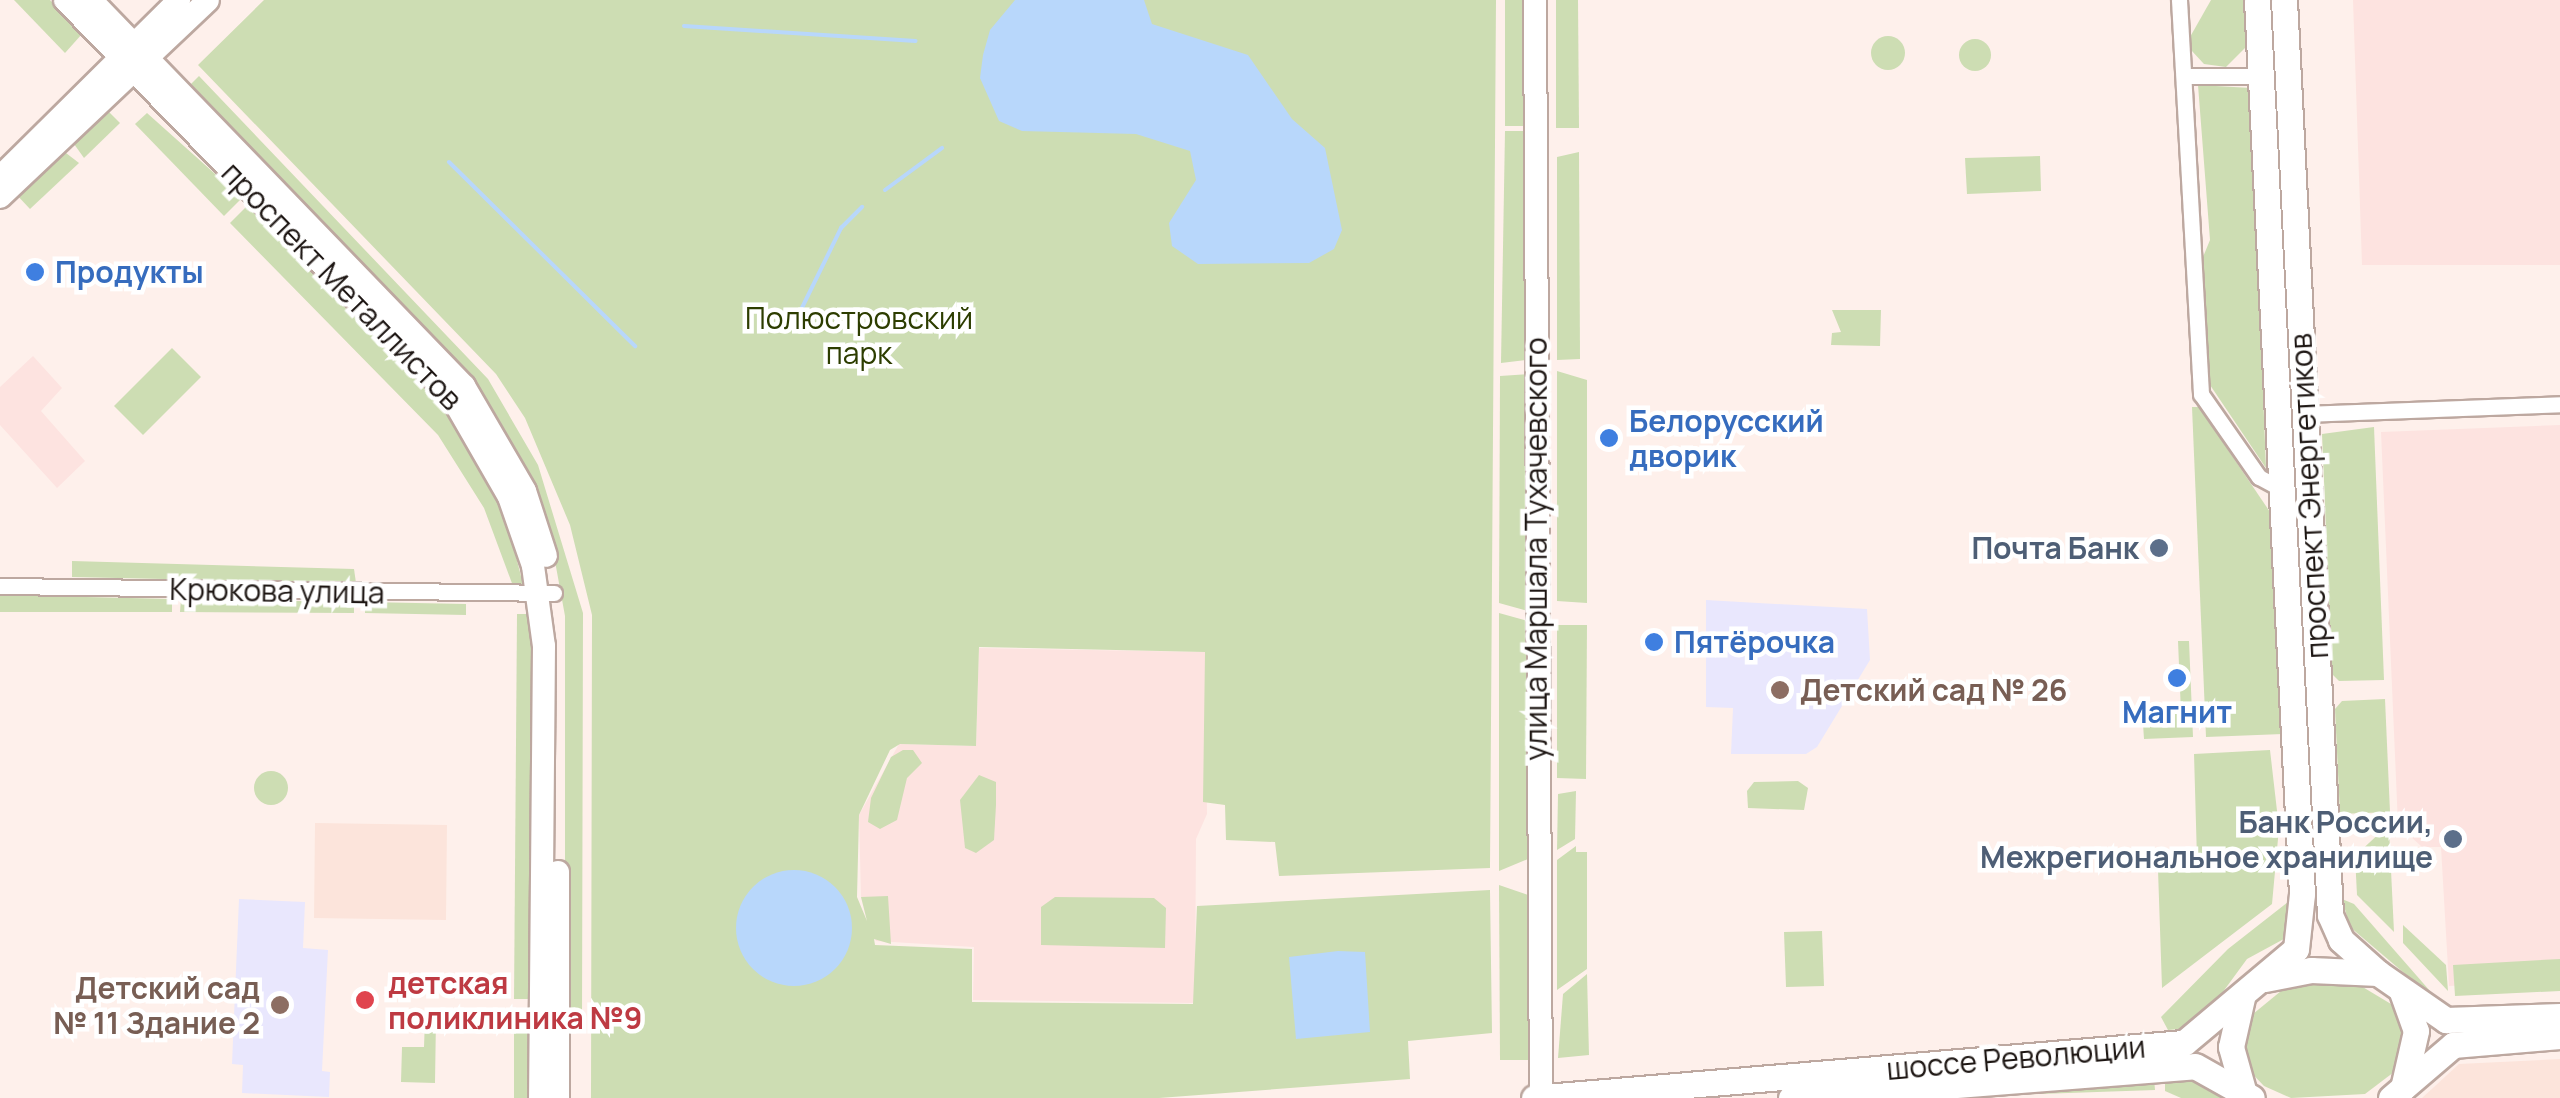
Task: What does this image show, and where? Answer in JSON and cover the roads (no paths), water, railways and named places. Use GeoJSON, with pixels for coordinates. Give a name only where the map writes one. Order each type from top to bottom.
{"type":"FeatureCollection","features":[{"type":"Feature","properties":{"kind":"main road","name":"проспект Энергетиков"},"geometry":{"type":"LineString","coordinates":[[2257,0],[2303,916],[2296,950],[2265,979]]}},
{"type":"Feature","properties":{"kind":"main road","name":"проспект Энергетиков"},"geometry":{"type":"LineString","coordinates":[[2284,0],[2330,915],[2340,940],[2378,973]]}},
{"type":"Feature","properties":{"kind":"main road","name":"шоссе Революции"},"geometry":{"type":"LineString","coordinates":[[1545,1098],[2184,1044],[2265,979],[2311,970],[2378,973]]}},
{"type":"Feature","properties":{"kind":"main road"},"geometry":{"type":"LineString","coordinates":[[2378,973],[2446,1020],[2560,1016]]}},
{"type":"Feature","properties":{"kind":"main road"},"geometry":{"type":"LineString","coordinates":[[2397,1093],[2416,1032],[2401,990]]}},
{"type":"Feature","properties":{"kind":"main road","name":"шоссе Революции"},"geometry":{"type":"LineString","coordinates":[[2242,998],[2231,1046],[2247,1094]]}},
{"type":"Feature","properties":{"kind":"main road"},"geometry":{"type":"LineString","coordinates":[[2397,1093],[2452,1044],[2560,1036]]}},
{"type":"Feature","properties":{"kind":"main road","name":"шоссе Революции"},"geometry":{"type":"LineString","coordinates":[[1791,1098],[2195,1066],[2247,1094]]}},
{"type":"Feature","properties":{"kind":"street","name":"проспект Металлистов"},"geometry":{"type":"LineString","coordinates":[[65,0],[135,58]]}},
{"type":"Feature","properties":{"kind":"street","name":"проспект Металлистов"},"geometry":{"type":"LineString","coordinates":[[91,0],[135,58],[451,396],[509,497],[546,594],[558,1098]]}},
{"type":"Feature","properties":{"kind":"street"},"geometry":{"type":"LineString","coordinates":[[0,198],[135,58],[180,0]]}},
{"type":"Feature","properties":{"kind":"street"},"geometry":{"type":"LineString","coordinates":[[0,177],[135,58],[208,0]]}},
{"type":"Feature","properties":{"kind":"street","name":"улица Маршала Тухачевского"},"geometry":{"type":"LineString","coordinates":[[1536,0],[1545,1098]]}},
{"type":"Feature","properties":{"kind":"street","name":"улица Маршала Тухачевского"},"geometry":{"type":"LineString","coordinates":[[1545,1098],[1549,0]]}},
{"type":"Feature","properties":{"kind":"street","name":"проспект Энергетиков"},"geometry":{"type":"LineString","coordinates":[[2180,0],[2200,394],[2259,477],[2282,491]]}},
{"type":"Feature","properties":{"kind":"street"},"geometry":{"type":"LineString","coordinates":[[2184,76],[2261,76]]}},
{"type":"Feature","properties":{"kind":"street"},"geometry":{"type":"LineString","coordinates":[[2305,414],[2560,404]]}},
{"type":"Feature","properties":{"kind":"street"},"geometry":{"type":"LineString","coordinates":[[2282,491],[2308,490]]}},
{"type":"Feature","properties":{"kind":"street","name":"Крюкова улица"},"geometry":{"type":"LineString","coordinates":[[0,586],[546,594]]}},
{"type":"Feature","properties":{"kind":"street","name":"проспект Металлистов"},"geometry":{"type":"LineString","coordinates":[[540,1098],[546,594]]}},
{"type":"Feature","properties":{"kind":"water"},"geometry":{"type":"Polygon","coordinates":[[[1015,0],[1144,0],[1152,24],[1248,55],[1292,119],[1325,148],[1342,230],[1334,249],[1309,263],[1198,264],[1172,246],[1169,223],[1196,180],[1190,151],[1136,134],[1022,131],[999,121],[980,78],[983,55],[990,30],[1015,0]]]}},
{"type":"Feature","properties":{"kind":"water"},"geometry":{"type":"Polygon","coordinates":[[[794,870],[816,874],[835,887],[848,906],[852,928],[848,950],[835,969],[816,982],[794,986],[772,982],[753,969],[740,950],[736,928],[740,906],[753,887],[772,874],[794,870]]]}},
{"type":"Feature","properties":{"kind":"water"},"geometry":{"type":"Polygon","coordinates":[[[1365,952],[1370,1032],[1296,1039],[1289,957],[1365,952]]]}},
{"type":"Feature","properties":{"kind":"waterway"},"geometry":{"type":"LineString","coordinates":[[684,26],[916,41]]}},
{"type":"Feature","properties":{"kind":"waterway"},"geometry":{"type":"LineString","coordinates":[[885,190],[942,148]]}},
{"type":"Feature","properties":{"kind":"waterway"},"geometry":{"type":"LineString","coordinates":[[449,162],[635,346]]}},
{"type":"Feature","properties":{"kind":"waterway"},"geometry":{"type":"LineString","coordinates":[[795,322],[841,228],[862,207]]}},
{"type":"Feature","properties":{"kind":"place","name":"Продукты"},"geometry":{"type":"Point","coordinates":[35,272]}},
{"type":"Feature","properties":{"kind":"place","name":"Белорусский дворик"},"geometry":{"type":"Point","coordinates":[1609,438]}},
{"type":"Feature","properties":{"kind":"place","name":"Почта Банк"},"geometry":{"type":"Point","coordinates":[2159,548]}},
{"type":"Feature","properties":{"kind":"place","name":"Пятёрочка"},"geometry":{"type":"Point","coordinates":[1654,642]}},
{"type":"Feature","properties":{"kind":"place","name":"Магнит"},"geometry":{"type":"Point","coordinates":[2177,678]}},
{"type":"Feature","properties":{"kind":"place","name":"Детский сад № 26"},"geometry":{"type":"Point","coordinates":[1780,690]}},
{"type":"Feature","properties":{"kind":"place","name":"Банк России, Межрегиональное хранилище"},"geometry":{"type":"Point","coordinates":[2453,839]}},
{"type":"Feature","properties":{"kind":"place","name":"детская поликлиника №9"},"geometry":{"type":"Point","coordinates":[365,1000]}},
{"type":"Feature","properties":{"kind":"place","name":"Детский сад № 11 Здание 2"},"geometry":{"type":"Point","coordinates":[280,1005]}},
{"type":"Feature","properties":{"kind":"park label","name":"Полюстровский парк"},"geometry":{"type":"Point","coordinates":[859,335]}}]}
